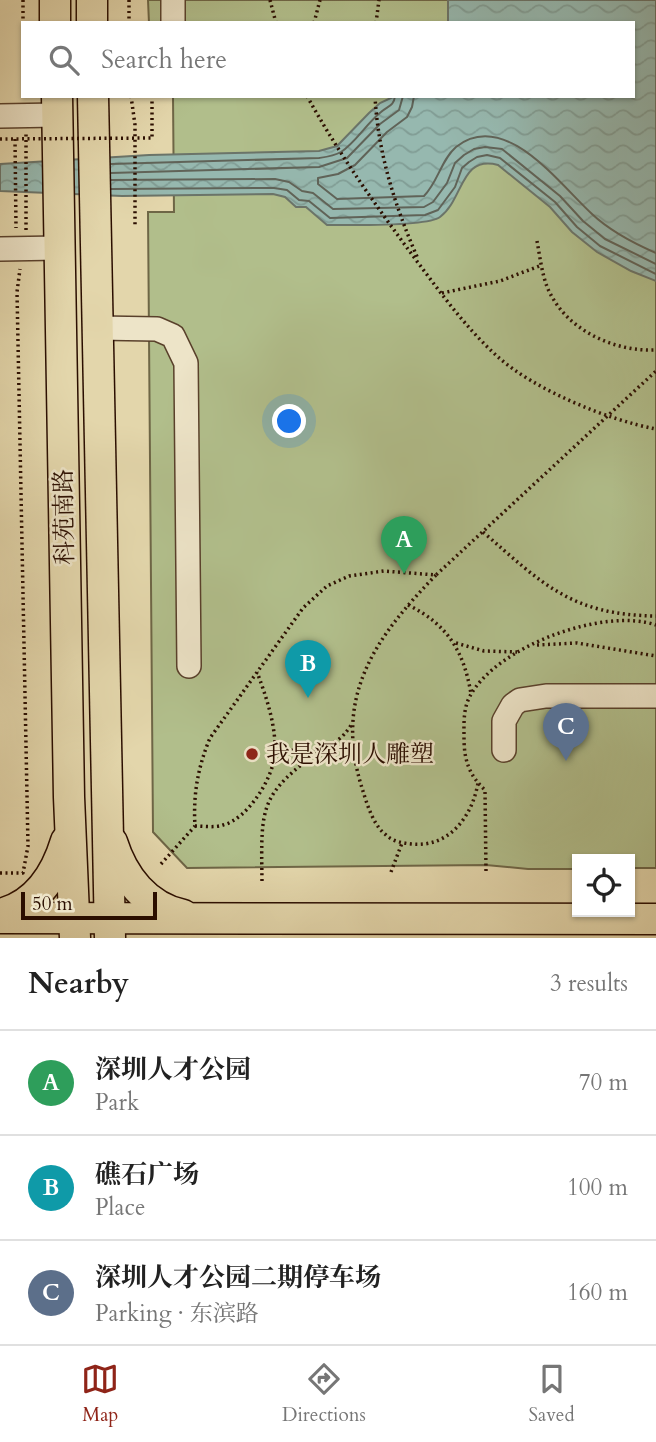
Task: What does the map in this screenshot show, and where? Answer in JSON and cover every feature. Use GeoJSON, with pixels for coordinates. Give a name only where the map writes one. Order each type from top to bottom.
{"type":"FeatureCollection","features":[{"type":"Feature","properties":{"kind":"main road"},"geometry":{"type":"LineString","coordinates":[[55,0],[55,21]]}},
{"type":"Feature","properties":{"kind":"main road"},"geometry":{"type":"LineString","coordinates":[[92,0],[92,21]]}},
{"type":"Feature","properties":{"kind":"main road","name":"科苑南路"},"geometry":{"type":"LineString","coordinates":[[93,98],[110,928]]}},
{"type":"Feature","properties":{"kind":"main road","name":"科苑南路"},"geometry":{"type":"LineString","coordinates":[[57,113],[69,797],[74,928]]}},
{"type":"Feature","properties":{"kind":"main road"},"geometry":{"type":"LineString","coordinates":[[69,797],[107,796]]}},
{"type":"Feature","properties":{"kind":"main road"},"geometry":{"type":"LineString","coordinates":[[0,916],[24,904],[42,890],[56,871],[70,827]]}},
{"type":"Feature","properties":{"kind":"main road"},"geometry":{"type":"LineString","coordinates":[[108,829],[125,873],[138,890],[154,904],[173,913],[197,918]]}},
{"type":"Feature","properties":{"kind":"main road"},"geometry":{"type":"LineString","coordinates":[[0,916],[74,928],[110,928],[197,918],[656,919]]}},
{"type":"Feature","properties":{"kind":"street"},"geometry":{"type":"LineString","coordinates":[[173,0],[173,21]]}},
{"type":"Feature","properties":{"kind":"street"},"geometry":{"type":"LineString","coordinates":[[0,116],[57,113]]}},
{"type":"Feature","properties":{"kind":"street"},"geometry":{"type":"LineString","coordinates":[[0,249],[22,235],[59,238]]}},
{"type":"Feature","properties":{"kind":"street"},"geometry":{"type":"LineString","coordinates":[[98,328],[157,329],[173,336],[186,363],[188,666]]}},
{"type":"Feature","properties":{"kind":"street"},"geometry":{"type":"LineString","coordinates":[[504,750],[503,729],[507,713],[520,701],[546,696],[656,696]]}},
{"type":"Feature","properties":{"kind":"path"},"geometry":{"type":"LineString","coordinates":[[23,0],[23,21]]}},
{"type":"Feature","properties":{"kind":"path"},"geometry":{"type":"LineString","coordinates":[[129,0],[129,21]]}},
{"type":"Feature","properties":{"kind":"path"},"geometry":{"type":"LineString","coordinates":[[270,0],[275,21]]}},
{"type":"Feature","properties":{"kind":"path"},"geometry":{"type":"LineString","coordinates":[[315,21],[320,0]]}},
{"type":"Feature","properties":{"kind":"path"},"geometry":{"type":"LineString","coordinates":[[376,21],[379,0]]}},
{"type":"Feature","properties":{"kind":"path"},"geometry":{"type":"LineString","coordinates":[[131,98],[135,125],[135,227]]}},
{"type":"Feature","properties":{"kind":"path"},"geometry":{"type":"LineString","coordinates":[[0,139],[152,138],[152,98]]}},
{"type":"Feature","properties":{"kind":"path"},"geometry":{"type":"LineString","coordinates":[[308,98],[322,124],[392,230],[475,333],[506,363],[580,405],[656,429]]}},
{"type":"Feature","properties":{"kind":"path"},"geometry":{"type":"LineString","coordinates":[[375,98],[380,150],[406,231],[422,267]]}},
{"type":"Feature","properties":{"kind":"path"},"geometry":{"type":"LineString","coordinates":[[0,873],[23,873],[28,846],[17,292],[26,127]]}},
{"type":"Feature","properties":{"kind":"path"},"geometry":{"type":"LineString","coordinates":[[15,139],[22,235]]}},
{"type":"Feature","properties":{"kind":"path"},"geometry":{"type":"LineString","coordinates":[[537,241],[548,289],[563,312],[587,332],[611,344],[656,350]]}},
{"type":"Feature","properties":{"kind":"path"},"geometry":{"type":"LineString","coordinates":[[442,293],[500,281],[542,265]]}},
{"type":"Feature","properties":{"kind":"path"},"geometry":{"type":"LineString","coordinates":[[478,783],[473,807],[454,831],[424,844],[402,843],[385,835],[368,807],[359,779],[352,722],[365,671],[379,641],[436,575],[656,370]]}},
{"type":"Feature","properties":{"kind":"path"},"geometry":{"type":"LineString","coordinates":[[483,532],[561,596],[610,611],[656,616]]}},
{"type":"Feature","properties":{"kind":"path"},"geometry":{"type":"LineString","coordinates":[[161,864],[195,826],[195,783],[210,738],[303,608],[327,586],[349,576],[383,572],[436,575]]}},
{"type":"Feature","properties":{"kind":"path"},"geometry":{"type":"LineString","coordinates":[[408,605],[430,617],[454,642],[465,666],[471,694]]}},
{"type":"Feature","properties":{"kind":"path"},"geometry":{"type":"LineString","coordinates":[[454,642],[484,651],[519,652]]}},
{"type":"Feature","properties":{"kind":"path"},"geometry":{"type":"LineString","coordinates":[[531,646],[577,643],[656,656]]}},
{"type":"Feature","properties":{"kind":"path"},"geometry":{"type":"LineString","coordinates":[[195,826],[229,823],[256,800],[262,791],[275,750],[267,701],[257,672]]}},
{"type":"Feature","properties":{"kind":"path"},"geometry":{"type":"LineString","coordinates":[[262,881],[262,822],[270,796],[293,771],[339,740],[352,722]]}},
{"type":"Feature","properties":{"kind":"path"},"geometry":{"type":"LineString","coordinates":[[275,750],[322,749]]}},
{"type":"Feature","properties":{"kind":"path"},"geometry":{"type":"LineString","coordinates":[[262,791],[270,796]]}},
{"type":"Feature","properties":{"kind":"path"},"geometry":{"type":"LineString","coordinates":[[391,872],[402,843]]}},
{"type":"Feature","properties":{"kind":"green space"},"geometry":{"type":"Polygon","coordinates":[[[148,0],[656,0],[656,868],[635,868],[635,854],[572,854],[572,869],[486,865],[187,868],[153,832],[148,212],[174,212],[173,98],[635,98],[635,21],[149,21],[148,0]]]}},
{"type":"Feature","properties":{"kind":"water"},"geometry":{"type":"Polygon","coordinates":[[[448,0],[656,0],[656,281],[597,252],[572,232],[550,207],[498,165],[476,166],[469,172],[454,200],[440,217],[404,224],[327,225],[306,207],[296,207],[285,197],[273,194],[122,196],[0,191],[0,164],[149,155],[319,151],[337,146],[380,103],[391,98],[635,98],[635,21],[448,21],[448,0]]]}},
{"type":"Feature","properties":{"kind":"place","name":"深圳人才公园"},"geometry":{"type":"Point","coordinates":[404,574]}},
{"type":"Feature","properties":{"kind":"place","name":"礁石广场"},"geometry":{"type":"Point","coordinates":[308,698]}},
{"type":"Feature","properties":{"kind":"place","name":"我是深圳人雕塑"},"geometry":{"type":"Point","coordinates":[252,754]}},
{"type":"Feature","properties":{"kind":"place","name":"深圳人才公园二期停车场"},"geometry":{"type":"Point","coordinates":[566,761]}}]}
